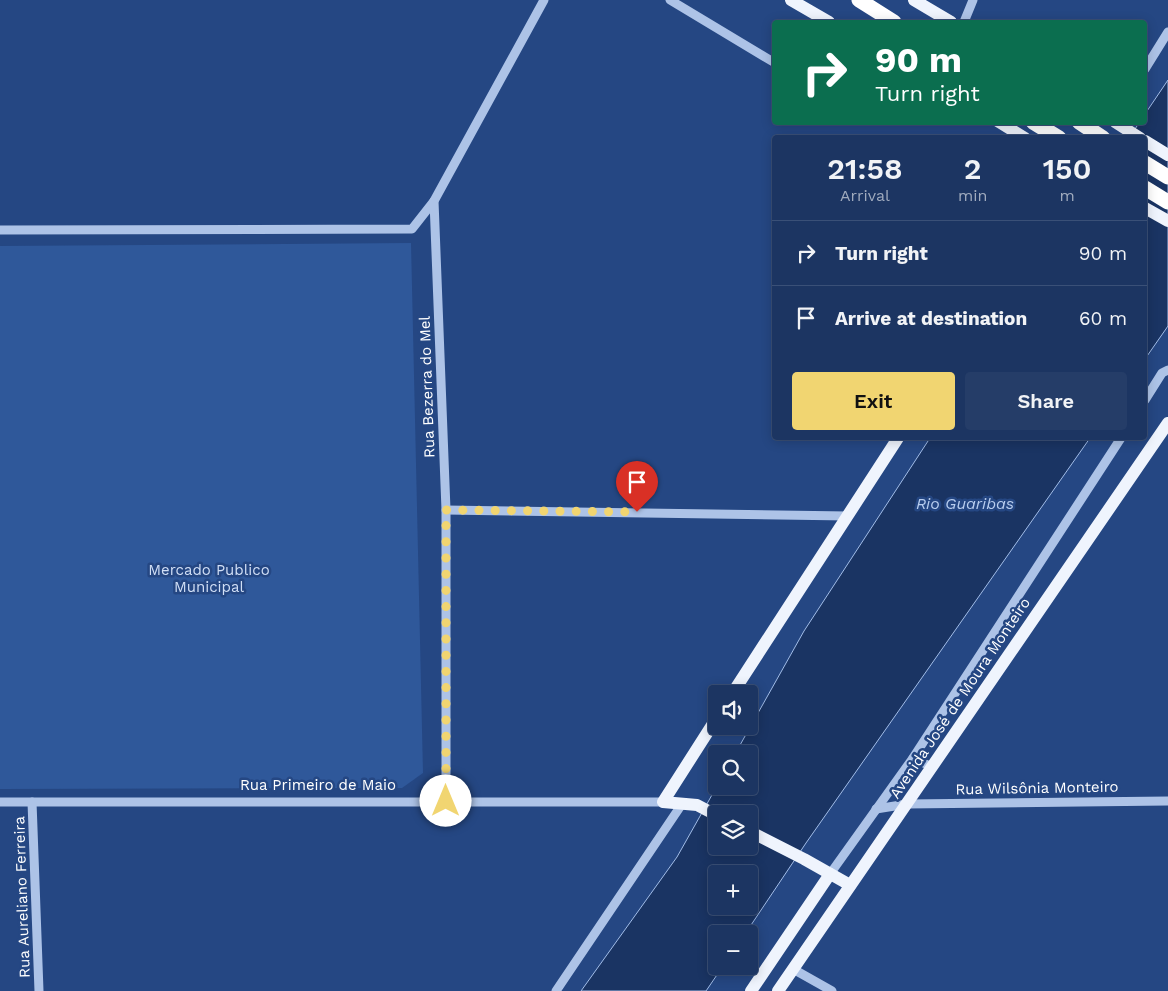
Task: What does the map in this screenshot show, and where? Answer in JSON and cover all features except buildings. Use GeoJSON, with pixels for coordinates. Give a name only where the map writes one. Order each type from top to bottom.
{"type":"FeatureCollection","features":[{"type":"Feature","properties":{"kind":"highway"},"geometry":{"type":"LineString","coordinates":[[858,0],[891,20]]}},
{"type":"Feature","properties":{"kind":"highway"},"geometry":{"type":"LineString","coordinates":[[1038,125],[1054,135]]}},
{"type":"Feature","properties":{"kind":"highway"},"geometry":{"type":"LineString","coordinates":[[1084,125],[1098,134]]}},
{"type":"Feature","properties":{"kind":"highway"},"geometry":{"type":"LineString","coordinates":[[1147,164],[1168,177]]}},
{"type":"Feature","properties":{"kind":"highway"},"geometry":{"type":"LineString","coordinates":[[1147,189],[1168,202]]}},
{"type":"Feature","properties":{"kind":"main road"},"geometry":{"type":"LineString","coordinates":[[791,0],[826,20]]}},
{"type":"Feature","properties":{"kind":"main road"},"geometry":{"type":"LineString","coordinates":[[914,0],[948,20]]}},
{"type":"Feature","properties":{"kind":"main road"},"geometry":{"type":"LineString","coordinates":[[1004,125],[1021,135]]}},
{"type":"Feature","properties":{"kind":"main road"},"geometry":{"type":"LineString","coordinates":[[1120,125],[1135,135]]}},
{"type":"Feature","properties":{"kind":"main road"},"geometry":{"type":"LineString","coordinates":[[1147,142],[1168,155]]}},
{"type":"Feature","properties":{"kind":"main road"},"geometry":{"type":"LineString","coordinates":[[1147,209],[1168,221]]}},
{"type":"Feature","properties":{"kind":"main road","name":"Avenida José de Moura Monteiro"},"geometry":{"type":"LineString","coordinates":[[778,991],[1168,423]]}},
{"type":"Feature","properties":{"kind":"main road"},"geometry":{"type":"LineString","coordinates":[[738,685],[897,440]]}},
{"type":"Feature","properties":{"kind":"main road"},"geometry":{"type":"LineString","coordinates":[[662,802],[708,731]]}},
{"type":"Feature","properties":{"kind":"main road","name":"Rua Primeiro de Maio"},"geometry":{"type":"LineString","coordinates":[[662,802],[697,805],[708,811]]}},
{"type":"Feature","properties":{"kind":"main road"},"geometry":{"type":"LineString","coordinates":[[758,836],[850,885]]}},
{"type":"Feature","properties":{"kind":"main road"},"geometry":{"type":"LineString","coordinates":[[751,991],[830,874]]}},
{"type":"Feature","properties":{"kind":"street"},"geometry":{"type":"LineString","coordinates":[[0,230],[412,229],[434,201],[544,0]]}},
{"type":"Feature","properties":{"kind":"street"},"geometry":{"type":"LineString","coordinates":[[670,0],[772,61]]}},
{"type":"Feature","properties":{"kind":"street"},"geometry":{"type":"LineString","coordinates":[[965,20],[973,0]]}},
{"type":"Feature","properties":{"kind":"street"},"geometry":{"type":"LineString","coordinates":[[1147,66],[1168,32]]}},
{"type":"Feature","properties":{"kind":"street","name":"Rua Bezerra do Mel"},"geometry":{"type":"LineString","coordinates":[[434,201],[446,510],[446,801]]}},
{"type":"Feature","properties":{"kind":"street"},"geometry":{"type":"LineString","coordinates":[[1147,397],[1162,373],[1168,370]]}},
{"type":"Feature","properties":{"kind":"street"},"geometry":{"type":"LineString","coordinates":[[830,874],[913,758],[1120,440]]}},
{"type":"Feature","properties":{"kind":"street"},"geometry":{"type":"LineString","coordinates":[[446,510],[848,516]]}},
{"type":"Feature","properties":{"kind":"street"},"geometry":{"type":"LineString","coordinates":[[913,758],[932,767]]}},
{"type":"Feature","properties":{"kind":"street","name":"Rua Wilsônia Monteiro"},"geometry":{"type":"LineString","coordinates":[[876,810],[907,804],[1168,801]]}},
{"type":"Feature","properties":{"kind":"street","name":"Rua Primeiro de Maio"},"geometry":{"type":"LineString","coordinates":[[0,802],[662,802]]}},
{"type":"Feature","properties":{"kind":"street","name":"Rua Aureliano Ferreira"},"geometry":{"type":"LineString","coordinates":[[32,802],[39,991]]}},
{"type":"Feature","properties":{"kind":"street"},"geometry":{"type":"LineString","coordinates":[[556,991],[682,804]]}},
{"type":"Feature","properties":{"kind":"street"},"geometry":{"type":"LineString","coordinates":[[793,969],[832,991]]}},
{"type":"Feature","properties":{"kind":"green space","name":"Mercado Publico Municipal"},"geometry":{"type":"Polygon","coordinates":[[[411,243],[423,773],[402,788],[0,789],[0,246],[411,243]]]}},
{"type":"Feature","properties":{"kind":"water"},"geometry":{"type":"Polygon","coordinates":[[[1168,80],[1168,326],[1147,356],[1147,135],[1131,135],[1138,125],[1147,125],[1147,111],[1168,80]]]}},
{"type":"Feature","properties":{"kind":"water","name":"Rio Guaribas"},"geometry":{"type":"Polygon","coordinates":[[[929,440],[1089,440],[806,843],[758,915],[758,865],[708,865],[708,915],[758,915],[751,925],[708,925],[708,975],[717,975],[706,991],[581,991],[677,857],[712,795],[758,795],[758,745],[740,745],[746,735],[758,735],[758,713],[804,631],[929,440]]]}},
{"type":"Feature","properties":{"kind":"route"},"geometry":{"type":"LineString","coordinates":[[446,801],[446,510],[637,512]]}}]}
